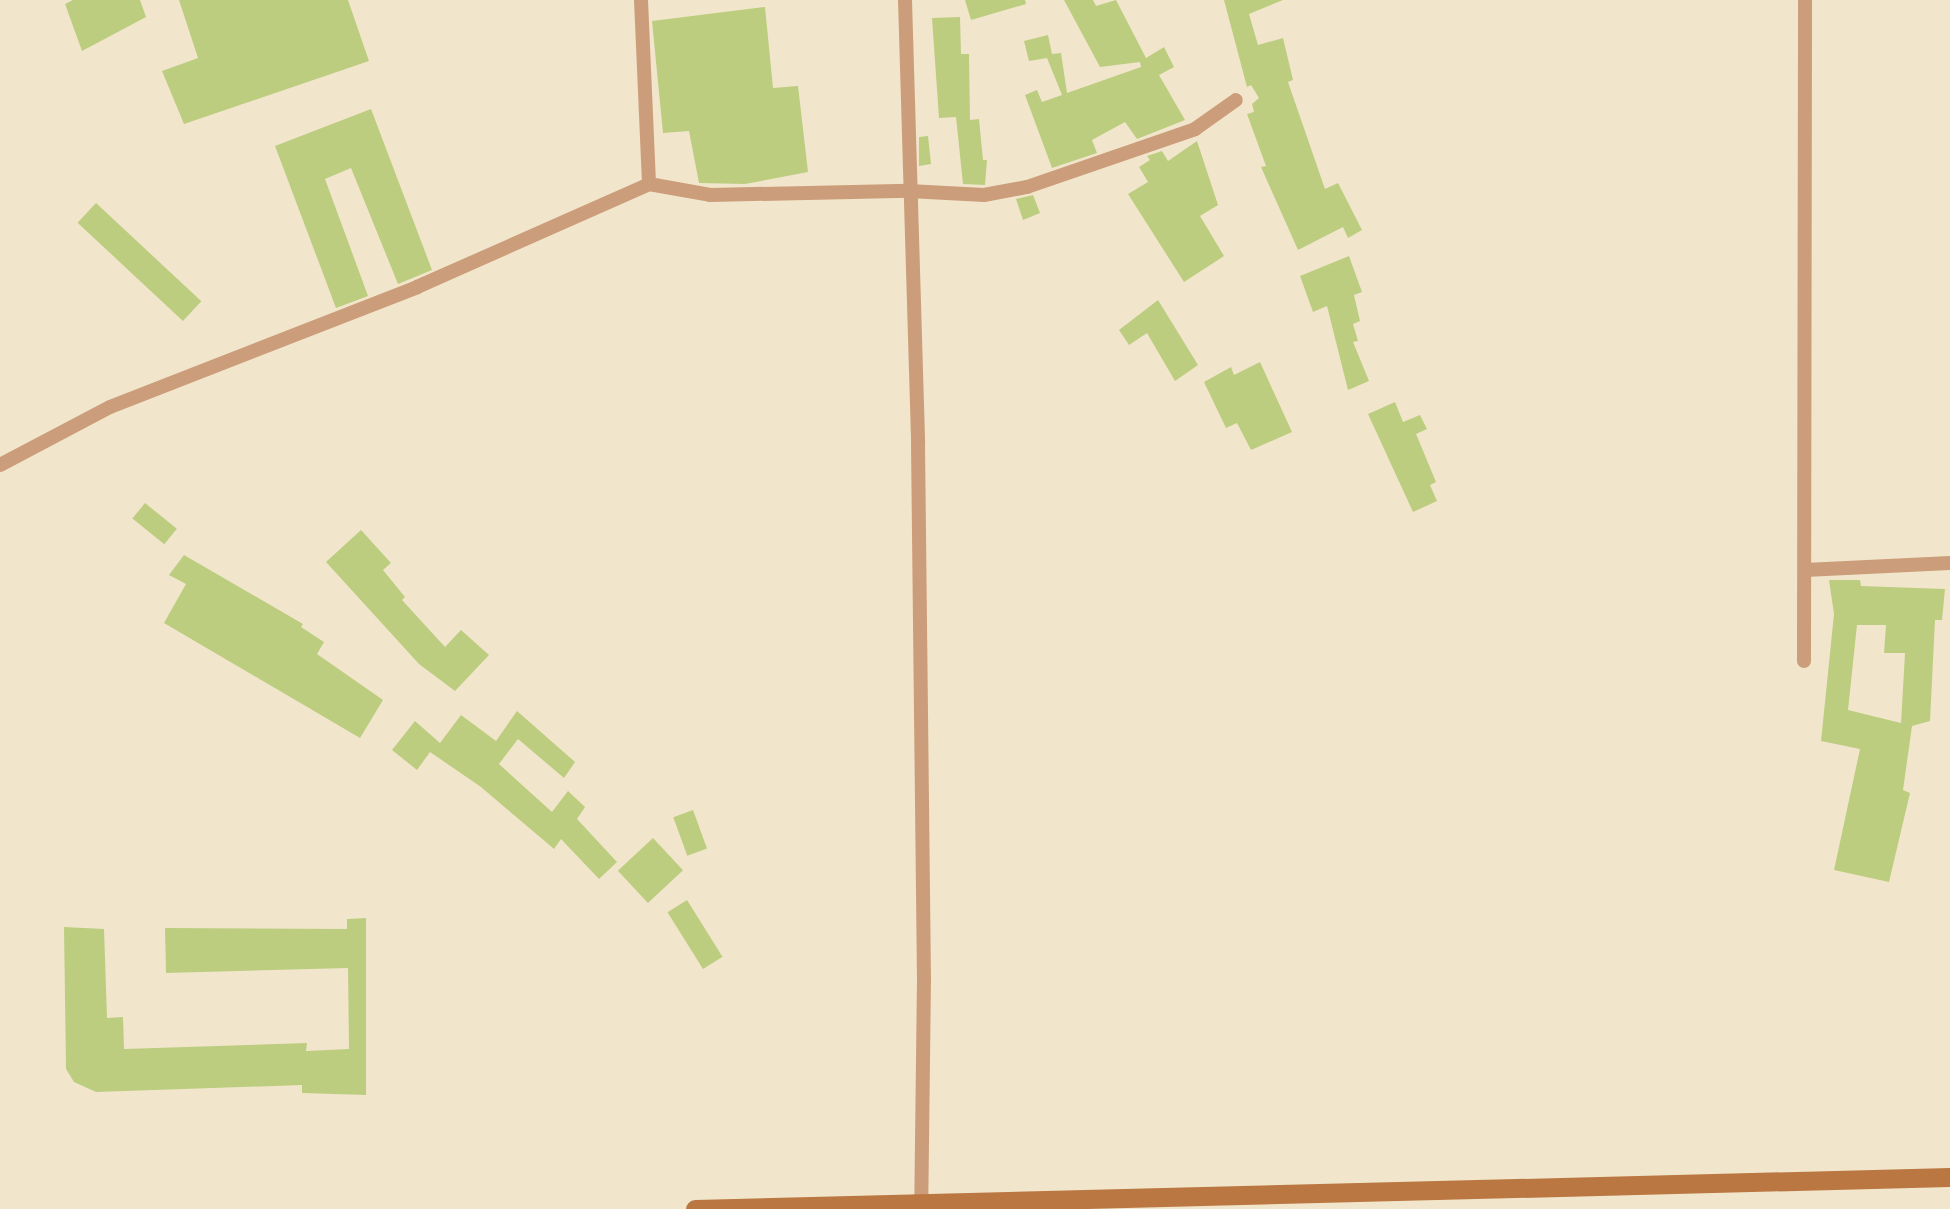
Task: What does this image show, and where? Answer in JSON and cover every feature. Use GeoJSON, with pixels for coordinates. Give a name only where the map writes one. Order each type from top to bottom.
{"type":"FeatureCollection","features":[{"type":"Feature","properties":{"kind":"street"},"geometry":{"type":"LineString","coordinates":[[641,0],[649,184]]}},
{"type":"Feature","properties":{"kind":"street"},"geometry":{"type":"LineString","coordinates":[[905,0],[918,444],[924,978],[921,1206]]}},
{"type":"Feature","properties":{"kind":"street"},"geometry":{"type":"LineString","coordinates":[[1804,661],[1805,0]]}},
{"type":"Feature","properties":{"kind":"street"},"geometry":{"type":"LineString","coordinates":[[0,465],[110,407],[417,287],[649,184],[710,195],[909,191],[984,195],[1027,187],[1195,129],[1236,100]]}},
{"type":"Feature","properties":{"kind":"street"},"geometry":{"type":"LineString","coordinates":[[1805,570],[1950,563]]}},
{"type":"Feature","properties":{"kind":"street"},"geometry":{"type":"LineString","coordinates":[[695,1209],[1303,1201],[1950,1177]]}},
{"type":"Feature","properties":{"kind":"building"},"geometry":{"type":"Polygon","coordinates":[[[73,0],[140,0],[146,17],[82,51],[65,4],[73,0]]]}},
{"type":"Feature","properties":{"kind":"building"},"geometry":{"type":"Polygon","coordinates":[[[179,0],[348,0],[369,61],[184,124],[162,71],[198,58],[179,0]]]}},
{"type":"Feature","properties":{"kind":"building"},"geometry":{"type":"Polygon","coordinates":[[[965,0],[1025,0],[1026,4],[971,20],[965,0]]]}},
{"type":"Feature","properties":{"kind":"building"},"geometry":{"type":"Polygon","coordinates":[[[1064,0],[1093,0],[1096,6],[1116,0],[1146,58],[1164,47],[1174,67],[1159,75],[1185,120],[1137,139],[1125,122],[1092,140],[1097,153],[1052,168],[1025,95],[1037,90],[1042,102],[1062,95],[1047,58],[1029,61],[1024,41],[1048,35],[1052,54],[1061,53],[1067,93],[1141,67],[1140,62],[1100,67],[1064,0]]]}},
{"type":"Feature","properties":{"kind":"building"},"geometry":{"type":"Polygon","coordinates":[[[1224,0],[1283,0],[1249,14],[1258,45],[1283,38],[1293,80],[1288,82],[1325,189],[1338,183],[1362,230],[1348,238],[1343,227],[1298,250],[1261,167],[1266,166],[1247,114],[1254,112],[1252,104],[1259,98],[1251,85],[1247,87],[1224,0]]]}},
{"type":"Feature","properties":{"kind":"building"},"geometry":{"type":"Polygon","coordinates":[[[765,7],[773,88],[798,86],[808,172],[745,184],[699,183],[689,131],[663,133],[652,21],[765,7]]]}},
{"type":"Feature","properties":{"kind":"building"},"geometry":{"type":"Polygon","coordinates":[[[960,17],[961,54],[969,54],[970,120],[979,119],[983,160],[987,160],[985,185],[963,184],[956,117],[939,118],[932,18],[960,17]]]}},
{"type":"Feature","properties":{"kind":"building"},"geometry":{"type":"Polygon","coordinates":[[[371,109],[432,270],[398,284],[351,168],[325,179],[368,296],[336,308],[275,146],[371,109]]]}},
{"type":"Feature","properties":{"kind":"building"},"geometry":{"type":"Polygon","coordinates":[[[928,136],[931,164],[919,166],[919,137],[928,136]]]}},
{"type":"Feature","properties":{"kind":"building"},"geometry":{"type":"Polygon","coordinates":[[[1197,141],[1218,205],[1200,216],[1224,256],[1184,282],[1128,194],[1148,182],[1139,167],[1150,160],[1147,156],[1162,151],[1168,161],[1197,141]]]}},
{"type":"Feature","properties":{"kind":"building"},"geometry":{"type":"Polygon","coordinates":[[[1033,195],[1040,213],[1023,220],[1016,199],[1033,195]]]}},
{"type":"Feature","properties":{"kind":"building"},"geometry":{"type":"Polygon","coordinates":[[[96,203],[201,301],[183,321],[78,223],[96,203]]]}},
{"type":"Feature","properties":{"kind":"building"},"geometry":{"type":"Polygon","coordinates":[[[1349,256],[1362,292],[1354,295],[1360,321],[1353,324],[1358,341],[1353,342],[1369,381],[1348,390],[1327,306],[1313,312],[1300,276],[1349,256]]]}},
{"type":"Feature","properties":{"kind":"building"},"geometry":{"type":"Polygon","coordinates":[[[1158,300],[1198,365],[1175,381],[1147,333],[1129,345],[1119,330],[1158,300]]]}},
{"type":"Feature","properties":{"kind":"building"},"geometry":{"type":"Polygon","coordinates":[[[1260,362],[1292,432],[1251,450],[1237,423],[1226,428],[1204,382],[1231,367],[1234,375],[1260,362]]]}},
{"type":"Feature","properties":{"kind":"building"},"geometry":{"type":"Polygon","coordinates":[[[1395,402],[1403,422],[1420,415],[1427,429],[1416,434],[1436,482],[1430,485],[1437,501],[1413,512],[1368,414],[1395,402]]]}},
{"type":"Feature","properties":{"kind":"building"},"geometry":{"type":"Polygon","coordinates":[[[145,503],[177,529],[164,544],[132,519],[145,503]]]}},
{"type":"Feature","properties":{"kind":"building"},"geometry":{"type":"Polygon","coordinates":[[[361,530],[391,563],[383,570],[405,597],[402,600],[445,647],[461,630],[489,655],[455,691],[419,664],[326,562],[361,530]]]}},
{"type":"Feature","properties":{"kind":"building"},"geometry":{"type":"Polygon","coordinates":[[[184,555],[303,624],[301,627],[324,642],[317,654],[383,700],[360,738],[164,623],[186,584],[169,575],[184,555]]]}},
{"type":"Feature","properties":{"kind":"building"},"geometry":{"type":"Polygon","coordinates":[[[1829,580],[1860,580],[1861,586],[1945,589],[1942,620],[1935,620],[1930,721],[1912,726],[1903,790],[1910,793],[1889,882],[1834,870],[1860,749],[1821,741],[1834,614],[1829,580]],[[1857,625],[1848,710],[1901,723],[1905,653],[1884,653],[1886,625],[1857,625]]]}},
{"type":"Feature","properties":{"kind":"building"},"geometry":{"type":"Polygon","coordinates":[[[517,711],[575,762],[564,778],[518,739],[499,764],[552,812],[568,791],[585,807],[577,819],[617,862],[599,879],[561,839],[554,849],[481,787],[430,752],[417,770],[392,750],[415,721],[440,743],[461,715],[496,741],[517,711]]]}},
{"type":"Feature","properties":{"kind":"building"},"geometry":{"type":"Polygon","coordinates":[[[693,810],[707,849],[687,856],[673,817],[693,810]]]}},
{"type":"Feature","properties":{"kind":"building"},"geometry":{"type":"Polygon","coordinates":[[[653,838],[683,870],[648,903],[618,871],[653,838]]]}},
{"type":"Feature","properties":{"kind":"building"},"geometry":{"type":"Polygon","coordinates":[[[687,900],[723,957],[703,969],[667,912],[687,900]]]}},
{"type":"Feature","properties":{"kind":"building"},"geometry":{"type":"Polygon","coordinates":[[[366,918],[366,1095],[302,1093],[302,1085],[96,1092],[74,1082],[66,1069],[64,927],[104,929],[107,1018],[123,1017],[124,1049],[307,1043],[306,1051],[349,1049],[348,968],[166,973],[165,928],[347,929],[347,919],[366,918]]]}}]}
